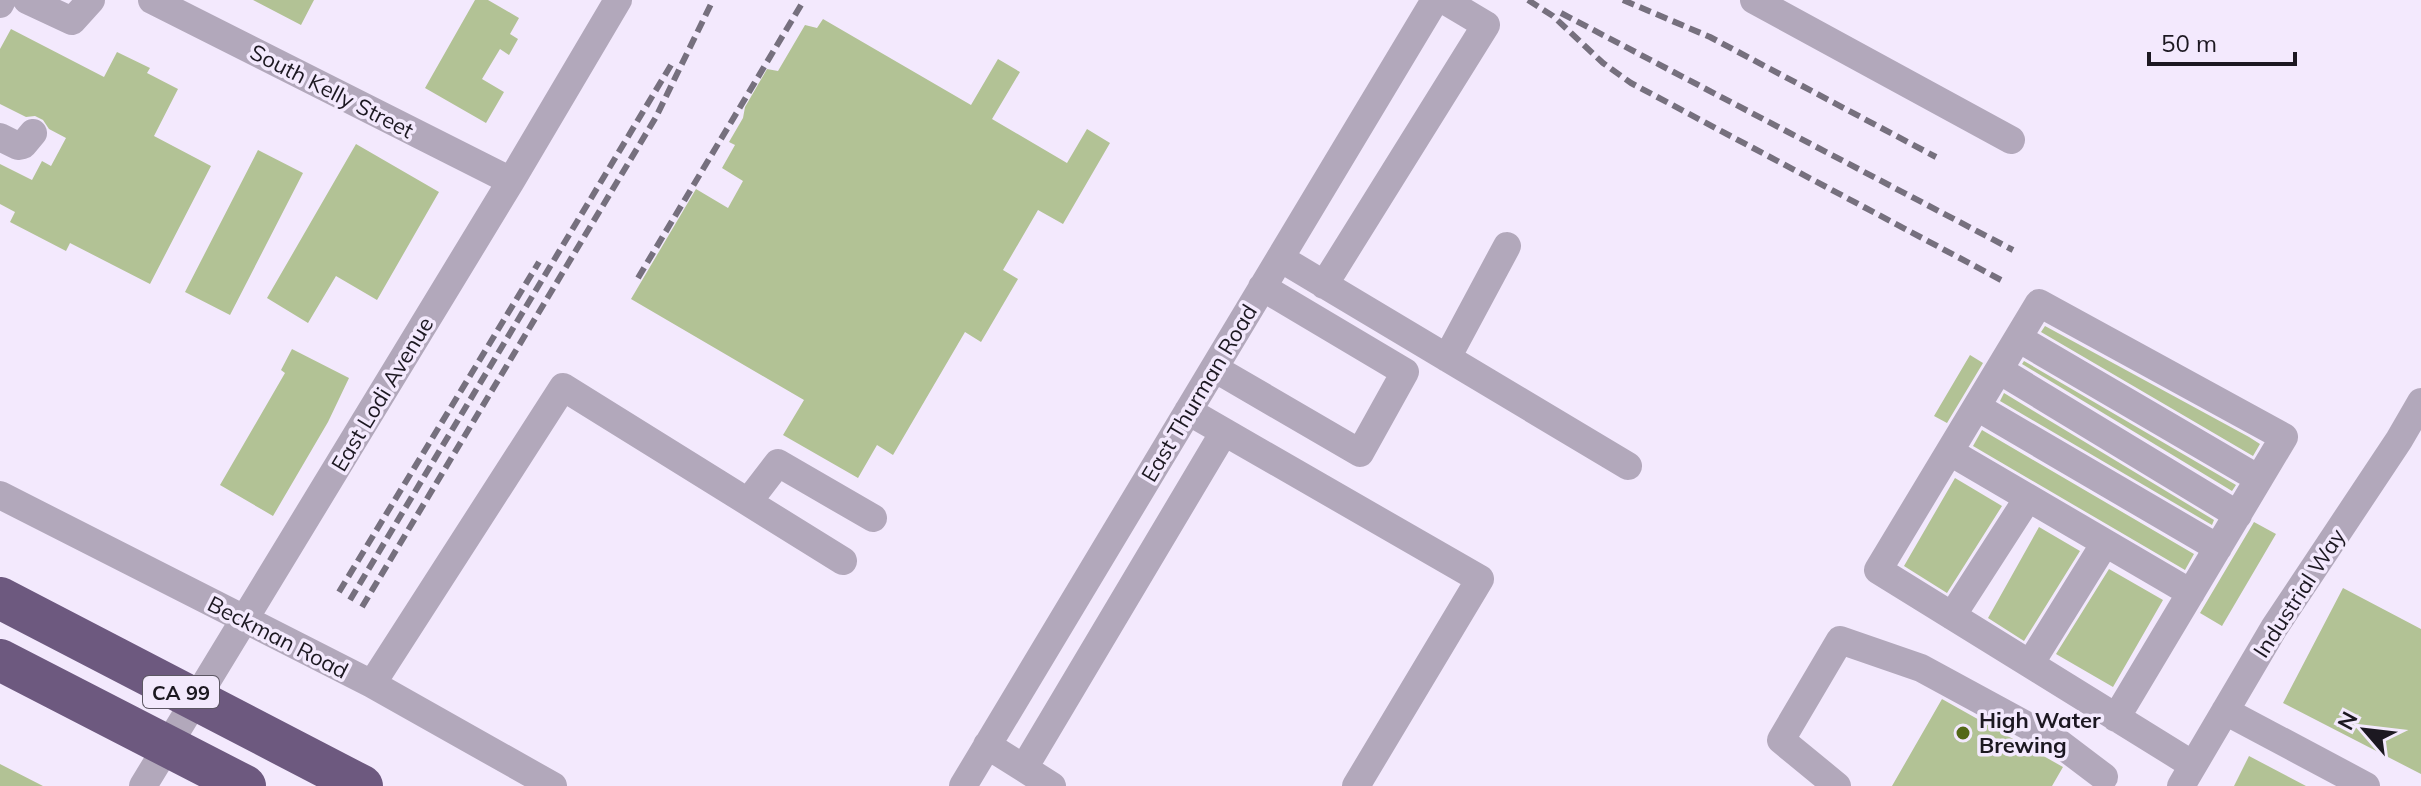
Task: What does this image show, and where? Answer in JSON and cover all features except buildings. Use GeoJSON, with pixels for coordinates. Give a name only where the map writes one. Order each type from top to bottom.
{"type":"FeatureCollection","features":[{"type":"Feature","properties":{"kind":"highway","name":"CA 99"},"geometry":{"type":"LineString","coordinates":[[0,598],[362,786]]}},
{"type":"Feature","properties":{"kind":"highway","name":"CA 99"},"geometry":{"type":"LineString","coordinates":[[0,660],[245,786]]}},
{"type":"Feature","properties":{"kind":"street"},"geometry":{"type":"LineString","coordinates":[[27,0],[72,21],[91,0]]}},
{"type":"Feature","properties":{"kind":"street","name":"South Kelly Street"},"geometry":{"type":"LineString","coordinates":[[152,0],[511,181]]}},
{"type":"Feature","properties":{"kind":"street","name":"East Lodi Avenue"},"geometry":{"type":"LineString","coordinates":[[143,786],[618,0]]}},
{"type":"Feature","properties":{"kind":"street","name":"East Thurman Road"},"geometry":{"type":"LineString","coordinates":[[963,786],[1435,0]]}},
{"type":"Feature","properties":{"kind":"street"},"geometry":{"type":"LineString","coordinates":[[1324,285],[1486,25],[1444,0]]}},
{"type":"Feature","properties":{"kind":"street"},"geometry":{"type":"LineString","coordinates":[[1754,0],[2011,140]]}},
{"type":"Feature","properties":{"kind":"street"},"geometry":{"type":"LineString","coordinates":[[0,137],[18,146],[23,145],[33,133]]}},
{"type":"Feature","properties":{"kind":"street"},"geometry":{"type":"LineString","coordinates":[[1447,358],[1507,246]]}},
{"type":"Feature","properties":{"kind":"street"},"geometry":{"type":"LineString","coordinates":[[1280,258],[1628,466]]}},
{"type":"Feature","properties":{"kind":"street"},"geometry":{"type":"LineString","coordinates":[[1214,368],[1360,453],[1405,372],[1262,287]]}},
{"type":"Feature","properties":{"kind":"street"},"geometry":{"type":"LineString","coordinates":[[2116,718],[2284,437],[2039,303],[1878,570],[2116,718],[2187,776]]}},
{"type":"Feature","properties":{"kind":"street"},"geometry":{"type":"LineString","coordinates":[[2018,338],[2259,479]]}},
{"type":"Feature","properties":{"kind":"street"},"geometry":{"type":"LineString","coordinates":[[1999,370],[2238,515]]}},
{"type":"Feature","properties":{"kind":"street"},"geometry":{"type":"LineString","coordinates":[[372,684],[563,387],[843,561]]}},
{"type":"Feature","properties":{"kind":"street","name":"Industrial Way"},"geometry":{"type":"LineString","coordinates":[[2187,776],[2274,628],[2410,445],[2421,402]]}},
{"type":"Feature","properties":{"kind":"street"},"geometry":{"type":"LineString","coordinates":[[1977,407],[2218,548]]}},
{"type":"Feature","properties":{"kind":"street"},"geometry":{"type":"LineString","coordinates":[[1188,411],[1480,579],[1356,786]]}},
{"type":"Feature","properties":{"kind":"street"},"geometry":{"type":"LineString","coordinates":[[1024,768],[1224,432]]}},
{"type":"Feature","properties":{"kind":"street"},"geometry":{"type":"LineString","coordinates":[[1950,452],[2191,593]]}},
{"type":"Feature","properties":{"kind":"street"},"geometry":{"type":"LineString","coordinates":[[748,502],[778,463],[873,518]]}},
{"type":"Feature","properties":{"kind":"street","name":"Beckman Road"},"geometry":{"type":"LineString","coordinates":[[0,495],[372,684],[553,786]]}},
{"type":"Feature","properties":{"kind":"street"},"geometry":{"type":"LineString","coordinates":[[1952,616],[2028,498]]}},
{"type":"Feature","properties":{"kind":"street"},"geometry":{"type":"LineString","coordinates":[[2030,664],[2105,543]]}},
{"type":"Feature","properties":{"kind":"street"},"geometry":{"type":"LineString","coordinates":[[1837,786],[1781,740],[1840,640],[1921,668],[2059,743],[2107,783]]}},
{"type":"Feature","properties":{"kind":"street"},"geometry":{"type":"LineString","coordinates":[[2225,711],[2366,786]]}},
{"type":"Feature","properties":{"kind":"street"},"geometry":{"type":"LineString","coordinates":[[987,745],[1052,786]]}},
{"type":"Feature","properties":{"kind":"railway"},"geometry":{"type":"LineString","coordinates":[[362,607],[656,117],[713,0]]}},
{"type":"Feature","properties":{"kind":"railway"},"geometry":{"type":"LineString","coordinates":[[638,278],[804,0]]}},
{"type":"Feature","properties":{"kind":"railway"},"geometry":{"type":"LineString","coordinates":[[1528,0],[1553,16],[1603,63],[1631,83],[2001,280]]}},
{"type":"Feature","properties":{"kind":"railway"},"geometry":{"type":"LineString","coordinates":[[1623,0],[1710,37],[1936,157]]}},
{"type":"Feature","properties":{"kind":"railway"},"geometry":{"type":"LineString","coordinates":[[1561,13],[2013,250]]}},
{"type":"Feature","properties":{"kind":"railway"},"geometry":{"type":"LineString","coordinates":[[350,600],[671,65]]}},
{"type":"Feature","properties":{"kind":"railway"},"geometry":{"type":"LineString","coordinates":[[339,592],[539,262]]}},
{"type":"Feature","properties":{"kind":"place","name":"High Water Brewing"},"geometry":{"type":"Point","coordinates":[1963,733]}}]}
